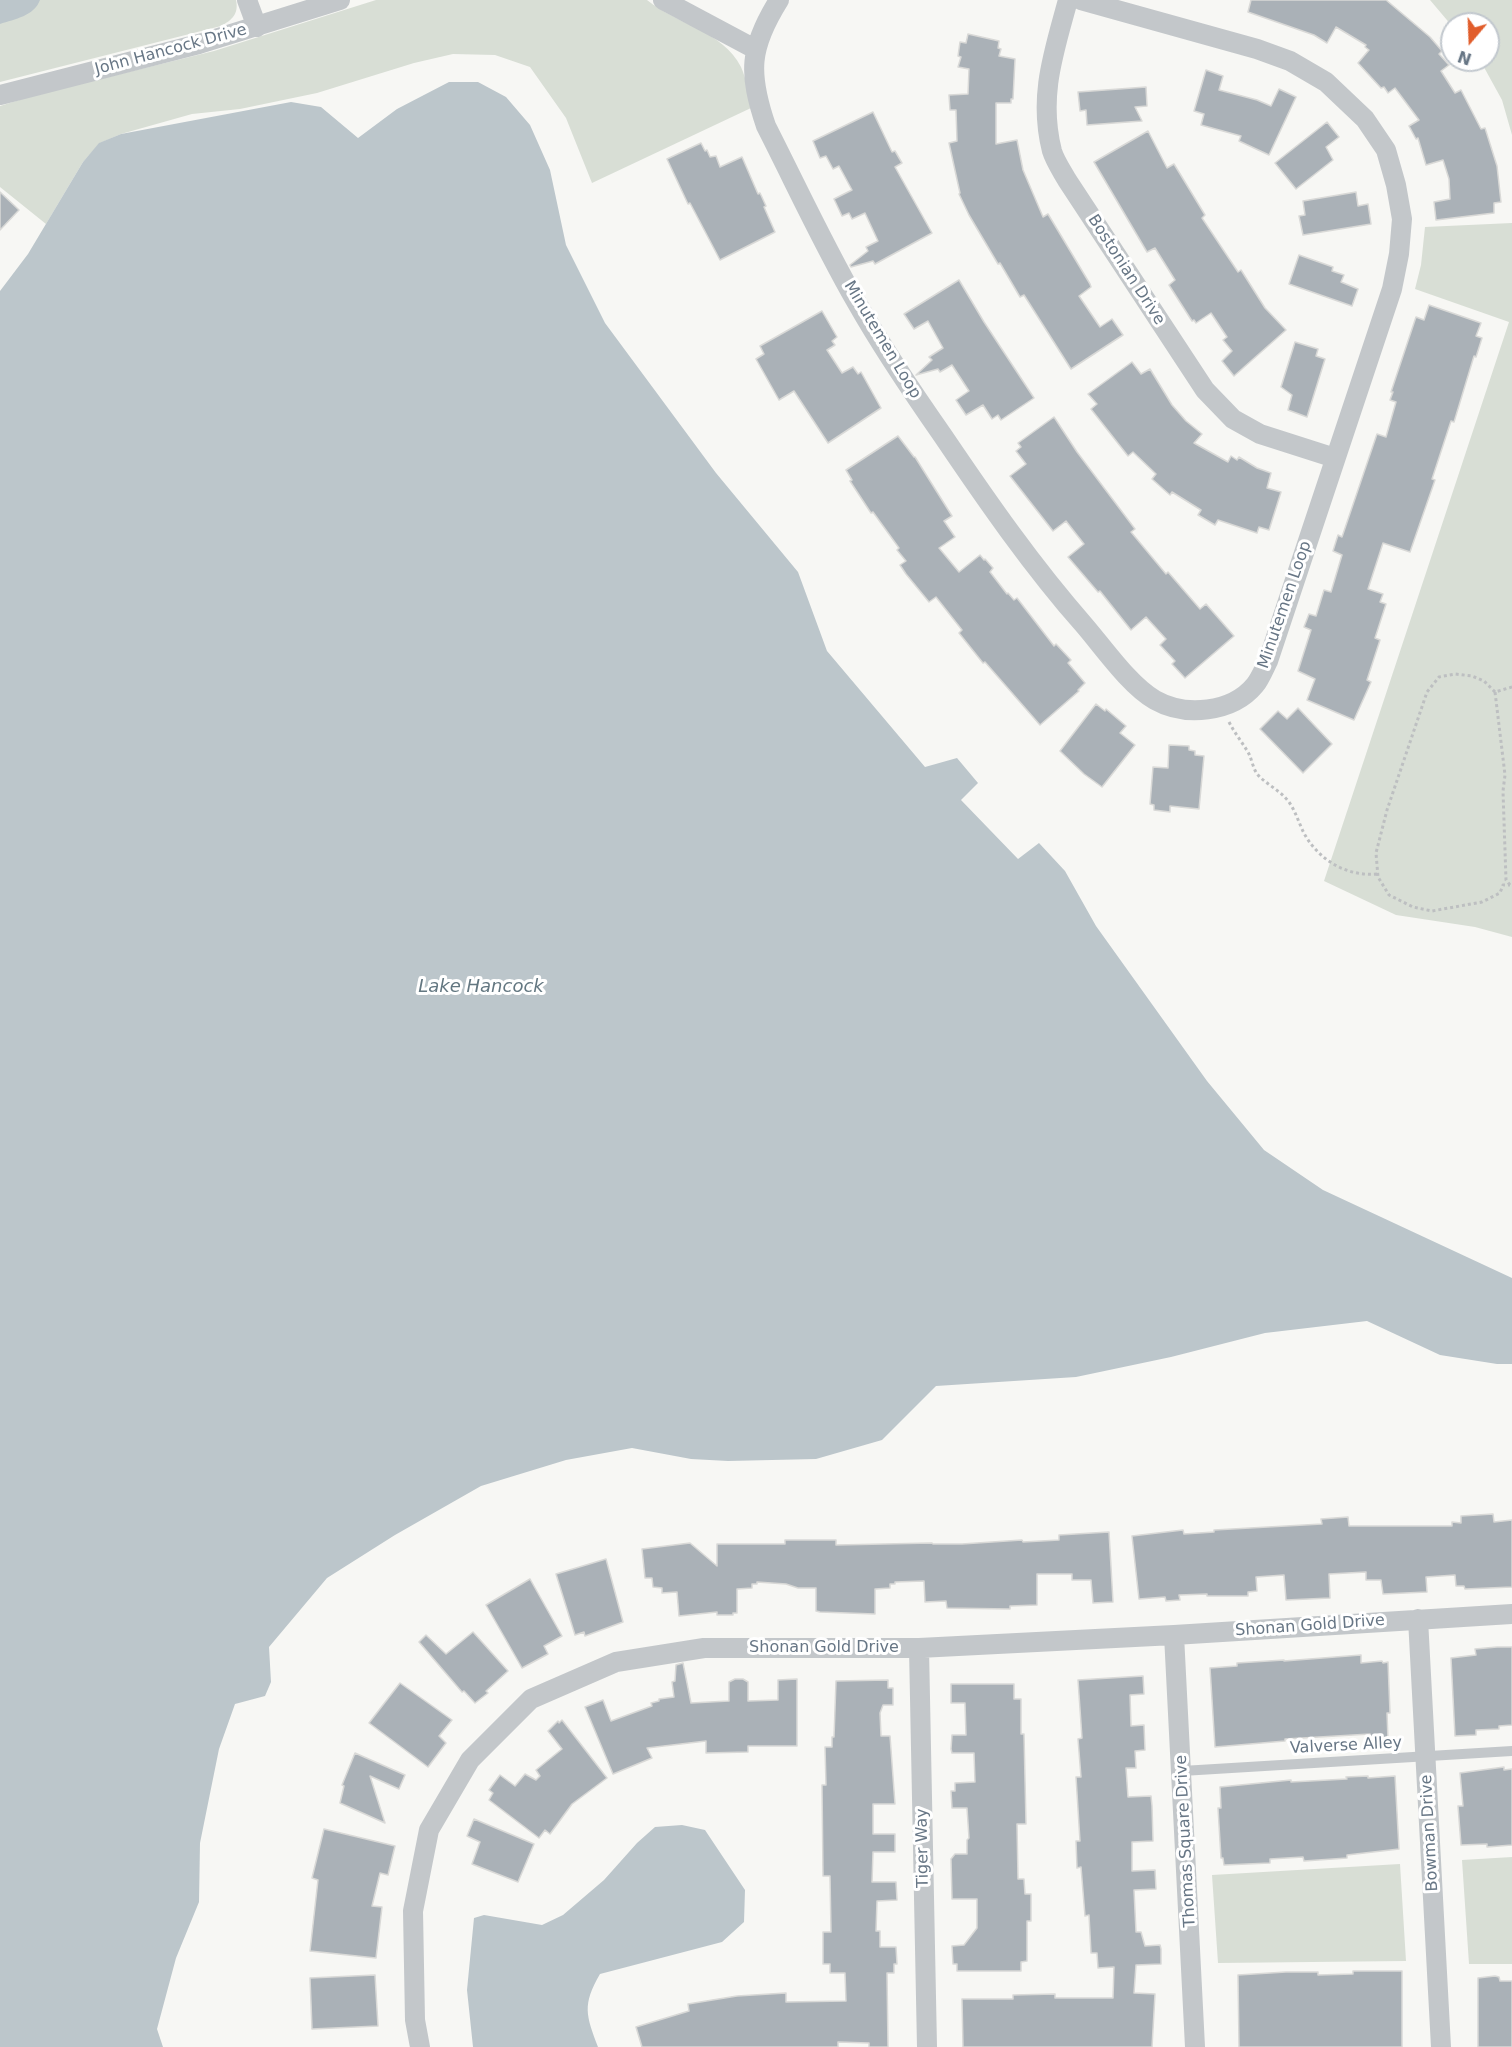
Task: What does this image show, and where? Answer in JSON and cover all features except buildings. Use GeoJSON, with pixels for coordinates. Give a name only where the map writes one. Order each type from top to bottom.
{"type":"FeatureCollection","features":[{"type":"Feature","properties":{"kind":"street"},"geometry":{"type":"LineString","coordinates":[[247,0],[257,27]]}},
{"type":"Feature","properties":{"kind":"street","name":"John Hancock Drive"},"geometry":{"type":"LineString","coordinates":[[0,95],[199,44],[340,0]]}},
{"type":"Feature","properties":{"kind":"street"},"geometry":{"type":"LineString","coordinates":[[663,0],[755,49]]}},
{"type":"Feature","properties":{"kind":"street","name":"Minutemen Loop"},"geometry":{"type":"LineString","coordinates":[[779,0],[766,20],[755,49],[754,82],[757,103],[766,126],[856,302],[897,369],[977,487],[1066,605],[1140,691],[1156,701],[1176,708],[1200,710],[1219,708],[1237,700],[1255,685],[1268,662],[1392,289],[1399,254],[1402,219],[1396,185],[1386,150],[1365,119],[1326,82],[1290,61],[1257,49],[1081,0]]}},
{"type":"Feature","properties":{"kind":"street","name":"Bostonian Drive"},"geometry":{"type":"LineString","coordinates":[[1068,0],[1048,73],[1046,115],[1053,153],[1067,180],[1205,390],[1233,419],[1260,434],[1335,458]]}},
{"type":"Feature","properties":{"kind":"street","name":"Shonan Gold Drive"},"geometry":{"type":"LineString","coordinates":[[420,2047],[415,2020],[413,1911],[429,1830],[470,1760],[531,1699],[616,1662],[704,1648],[919,1648],[1512,1614]]}},
{"type":"Feature","properties":{"kind":"street","name":"Bowman Drive"},"geometry":{"type":"LineString","coordinates":[[1418,1619],[1441,2047]]}},
{"type":"Feature","properties":{"kind":"street","name":"Thomas Square Drive"},"geometry":{"type":"LineString","coordinates":[[1174,1635],[1196,2047]]}},
{"type":"Feature","properties":{"kind":"street","name":"Tiger Way"},"geometry":{"type":"LineString","coordinates":[[919,1648],[927,2047]]}},
{"type":"Feature","properties":{"kind":"lane","name":"Valverse Alley"},"geometry":{"type":"LineString","coordinates":[[1182,1771],[1512,1751]]}},
{"type":"Feature","properties":{"kind":"path"},"geometry":{"type":"LineString","coordinates":[[1455,674],[1472,676],[1484,681],[1495,692],[1505,775],[1503,791],[1506,880],[1511,885],[1503,885],[1500,893],[1482,902],[1459,908],[1432,911],[1413,907],[1389,894],[1378,874],[1376,853],[1387,810],[1427,692],[1439,677],[1455,674]]}},
{"type":"Feature","properties":{"kind":"path"},"geometry":{"type":"LineString","coordinates":[[1495,692],[1512,687]]}},
{"type":"Feature","properties":{"kind":"path"},"geometry":{"type":"LineString","coordinates":[[1229,721],[1248,752],[1258,775],[1276,788],[1290,803],[1306,837],[1325,860],[1348,871],[1366,875],[1378,874]]}},
{"type":"Feature","properties":{"kind":"shaded area"},"geometry":{"type":"Polygon","coordinates":[[[0,0],[236,0],[237,5],[234,16],[221,26],[0,82],[0,0]]]}},
{"type":"Feature","properties":{"kind":"shaded area"},"geometry":{"type":"Polygon","coordinates":[[[376,0],[647,0],[711,36],[733,55],[743,72],[751,108],[592,183],[566,118],[530,67],[495,55],[453,54],[414,63],[317,93],[240,109],[192,114],[121,134],[100,143],[83,162],[46,224],[0,187],[0,106],[35,95],[214,51],[376,0]]]}},
{"type":"Feature","properties":{"kind":"shaded area"},"geometry":{"type":"Polygon","coordinates":[[[1430,0],[1512,0],[1512,135],[1502,100],[1487,72],[1500,72],[1500,12],[1440,12],[1430,0]]]}},
{"type":"Feature","properties":{"kind":"shaded area"},"geometry":{"type":"Polygon","coordinates":[[[1512,223],[1512,937],[1475,927],[1396,915],[1324,881],[1509,322],[1415,289],[1421,265],[1425,227],[1512,223]]]}},
{"type":"Feature","properties":{"kind":"shaded area"},"geometry":{"type":"Polygon","coordinates":[[[1512,1857],[1512,1964],[1469,1964],[1462,1860],[1512,1857]]]}},
{"type":"Feature","properties":{"kind":"shaded area"},"geometry":{"type":"Polygon","coordinates":[[[1400,1864],[1406,1961],[1218,1963],[1212,1875],[1400,1864]]]}},
{"type":"Feature","properties":{"kind":"water"},"geometry":{"type":"Polygon","coordinates":[[[0,0],[40,0],[29,13],[0,24],[0,0]]]}},
{"type":"Feature","properties":{"kind":"water","name":"Lake Hancock"},"geometry":{"type":"Polygon","coordinates":[[[449,82],[478,82],[506,97],[530,125],[550,170],[566,245],[605,323],[716,473],[798,572],[827,651],[925,767],[957,758],[978,783],[961,800],[1018,859],[1039,843],[1065,871],[1096,926],[1207,1081],[1264,1150],[1323,1190],[1512,1278],[1512,1364],[1497,1364],[1440,1355],[1367,1321],[1265,1333],[1171,1357],[1076,1377],[936,1386],[882,1440],[816,1459],[728,1461],[691,1459],[632,1448],[566,1460],[481,1486],[395,1535],[327,1578],[269,1647],[271,1682],[265,1696],[235,1704],[219,1749],[200,1843],[199,1902],[176,1958],[157,2029],[163,2047],[0,2047],[0,291],[28,254],[83,162],[99,143],[121,134],[291,102],[321,107],[358,138],[397,109],[449,82]]]}},
{"type":"Feature","properties":{"kind":"water"},"geometry":{"type":"Polygon","coordinates":[[[682,1825],[705,1830],[745,1890],[744,1922],[722,1942],[600,1974],[588,2002],[589,2018],[598,2047],[473,2047],[467,1990],[474,1918],[484,1915],[542,1925],[563,1915],[604,1880],[637,1843],[655,1827],[682,1825]]]}}]}
